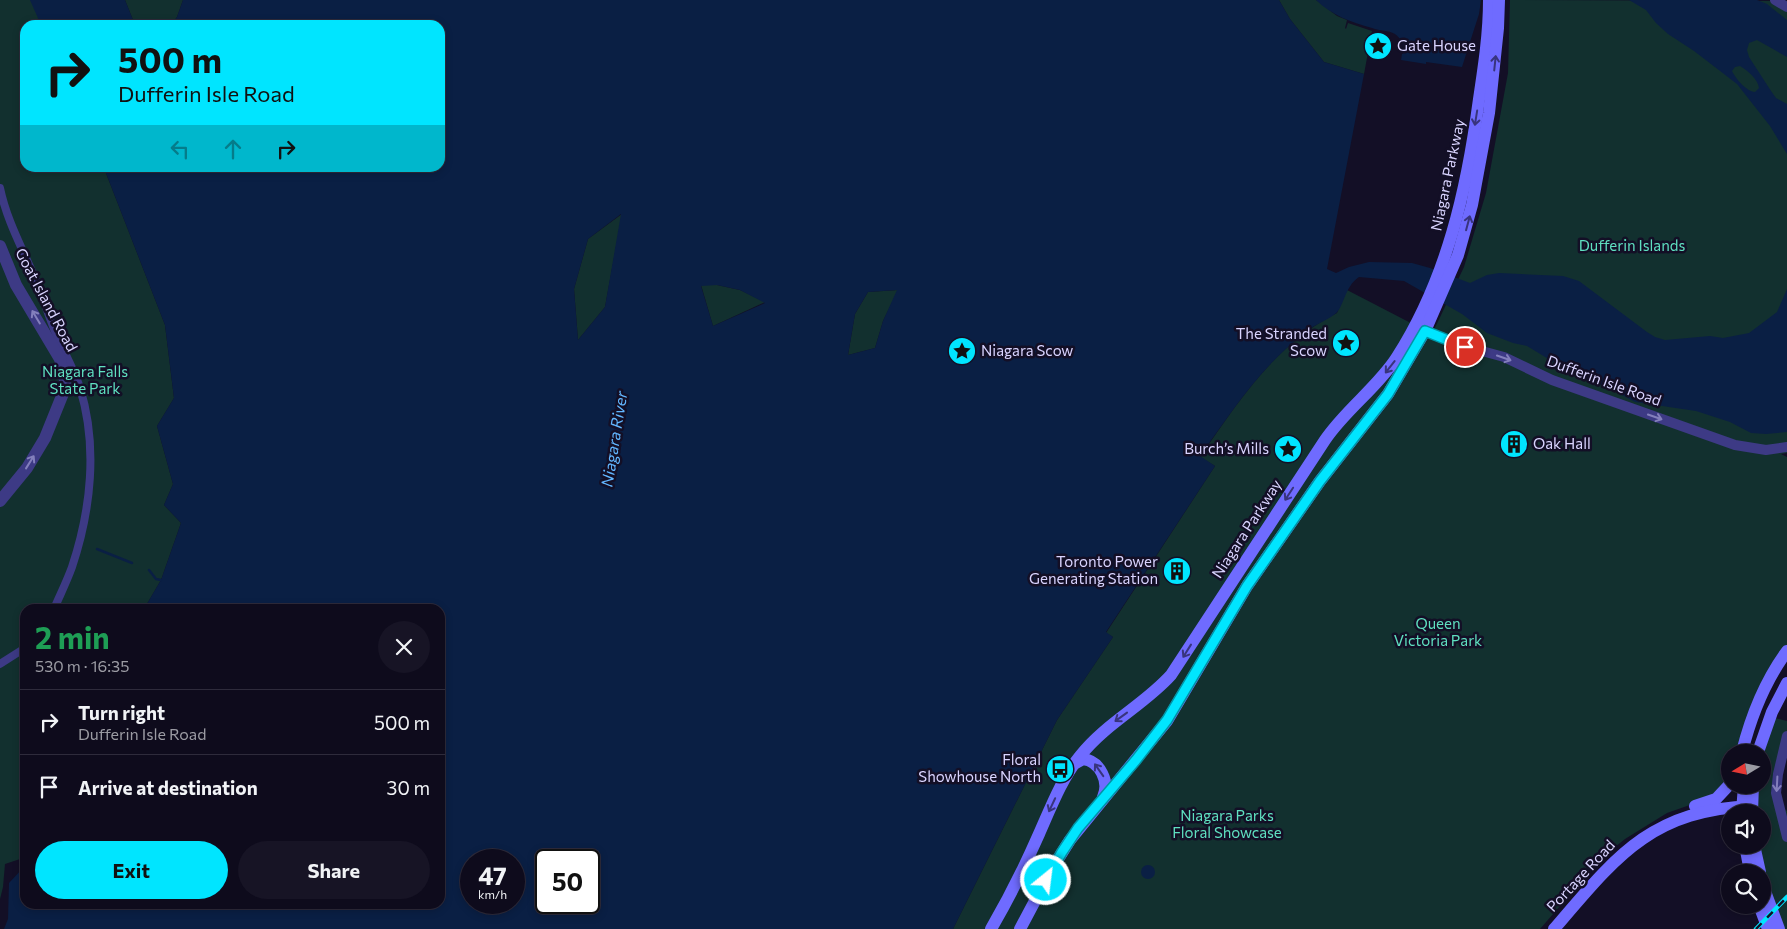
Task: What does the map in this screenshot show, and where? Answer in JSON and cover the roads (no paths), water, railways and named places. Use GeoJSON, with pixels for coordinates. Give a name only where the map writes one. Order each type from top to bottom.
{"type":"FeatureCollection","features":[{"type":"Feature","properties":{"kind":"main road","name":"Niagara Parkway"},"geometry":{"type":"LineString","coordinates":[[1447,267],[1469,164],[1485,54],[1489,0]]}},
{"type":"Feature","properties":{"kind":"main road","name":"Niagara Parkway"},"geometry":{"type":"LineString","coordinates":[[1020,929],[1062,852],[1078,828],[1136,760],[1167,720],[1247,586],[1320,481],[1388,394],[1468,222],[1484,146],[1496,56],[1499,0]]}},
{"type":"Feature","properties":{"kind":"main road","name":"Niagara Parkway"},"geometry":{"type":"LineString","coordinates":[[990,929],[1011,892],[1056,796],[1074,765],[1097,736],[1154,693],[1171,675],[1335,426],[1385,373],[1420,328]]}},
{"type":"Feature","properties":{"kind":"main road"},"geometry":{"type":"LineString","coordinates":[[1744,744],[1750,723],[1764,689],[1787,650]]}},
{"type":"Feature","properties":{"kind":"main road"},"geometry":{"type":"LineString","coordinates":[[1752,744],[1766,702],[1787,664]]}},
{"type":"Feature","properties":{"kind":"main road"},"geometry":{"type":"LineString","coordinates":[[1761,744],[1767,724],[1787,683]]}},
{"type":"Feature","properties":{"kind":"main road"},"geometry":{"type":"LineString","coordinates":[[1074,765],[1083,759],[1091,761],[1097,766],[1102,773],[1106,785],[1106,791],[1102,799]]}},
{"type":"Feature","properties":{"kind":"main road"},"geometry":{"type":"LineString","coordinates":[[1575,905],[1594,875],[1609,857],[1633,836],[1659,820],[1716,799],[1721,794]]}},
{"type":"Feature","properties":{"kind":"main road","name":"Portage Road"},"geometry":{"type":"LineString","coordinates":[[1554,929],[1610,866],[1625,852],[1651,833],[1668,823],[1692,815],[1721,809]]}},
{"type":"Feature","properties":{"kind":"main road"},"geometry":{"type":"LineString","coordinates":[[1771,907],[1779,929]]}},
{"type":"Feature","properties":{"kind":"main road"},"geometry":{"type":"LineString","coordinates":[[1762,914],[1768,929]]}},
{"type":"Feature","properties":{"kind":"street"},"geometry":{"type":"LineString","coordinates":[[1775,0],[1787,7]]}},
{"type":"Feature","properties":{"kind":"street"},"geometry":{"type":"LineString","coordinates":[[0,188],[8,216],[80,388],[88,429],[91,468],[88,500],[72,568],[56,604]]}},
{"type":"Feature","properties":{"kind":"street","name":"Goat Island Road"},"geometry":{"type":"LineString","coordinates":[[0,246],[16,285],[60,359],[65,380],[64,391],[45,438],[27,468],[0,500]]}},
{"type":"Feature","properties":{"kind":"street","name":"Dufferin Isle Road"},"geometry":{"type":"LineString","coordinates":[[1420,328],[1456,344],[1504,357],[1552,380],[1735,445],[1766,450],[1787,447]]}},
{"type":"Feature","properties":{"kind":"street"},"geometry":{"type":"LineString","coordinates":[[0,664],[20,651]]}},
{"type":"Feature","properties":{"kind":"street"},"geometry":{"type":"LineString","coordinates":[[1787,736],[1778,774],[1776,793],[1783,807],[1787,837]]}},
{"type":"Feature","properties":{"kind":"water"},"geometry":{"type":"Polygon","coordinates":[[[30,0],[125,0],[133,20],[39,20],[30,0]]]}},
{"type":"Feature","properties":{"kind":"water","name":"Niagara River"},"geometry":{"type":"Polygon","coordinates":[[[183,0],[1279,0],[1290,19],[1324,62],[1364,74],[1327,269],[1336,273],[1349,267],[1369,262],[1412,263],[1470,283],[1487,275],[1499,273],[1563,276],[1579,281],[1647,332],[1665,340],[1710,336],[1723,338],[1749,333],[1777,312],[1787,289],[1787,432],[1751,433],[1730,422],[1696,411],[1635,402],[1565,369],[1527,346],[1487,333],[1462,314],[1404,281],[1359,277],[1350,286],[1338,311],[1309,329],[1261,374],[1200,456],[1215,466],[1106,632],[1113,637],[1057,720],[953,929],[4,929],[8,919],[9,883],[20,871],[20,909],[445,909],[445,604],[147,604],[161,580],[181,523],[164,505],[173,484],[157,426],[174,398],[165,325],[106,172],[445,172],[445,20],[175,20],[183,0]],[[621,214],[588,239],[574,289],[578,340],[605,307],[621,214]],[[717,285],[701,286],[713,326],[765,303],[740,290],[717,285]],[[897,290],[868,292],[855,314],[848,355],[875,348],[883,321],[897,290]]]}},
{"type":"Feature","properties":{"kind":"water"},"geometry":{"type":"Polygon","coordinates":[[[1316,0],[1481,0],[1479,14],[1462,67],[1401,60],[1402,54],[1406,51],[1395,34],[1364,26],[1342,17],[1328,10],[1316,0]]]}},
{"type":"Feature","properties":{"kind":"water"},"geometry":{"type":"Polygon","coordinates":[[[1629,0],[1757,0],[1767,4],[1787,20],[1787,57],[1757,40],[1749,43],[1747,50],[1749,57],[1776,98],[1787,104],[1787,154],[1770,126],[1737,84],[1668,34],[1646,10],[1629,0]],[[1740,66],[1735,67],[1732,71],[1736,78],[1748,89],[1755,92],[1759,88],[1757,81],[1740,66]]]}},
{"type":"Feature","properties":{"kind":"water"},"geometry":{"type":"Polygon","coordinates":[[[1145,865],[1151,865],[1155,872],[1151,879],[1145,879],[1141,875],[1141,869],[1145,865]]]}},
{"type":"Feature","properties":{"kind":"waterway"},"geometry":{"type":"LineString","coordinates":[[97,549],[132,563]]}},
{"type":"Feature","properties":{"kind":"waterway"},"geometry":{"type":"LineString","coordinates":[[149,570],[156,579],[161,580]]}},
{"type":"Feature","properties":{"kind":"railway"},"geometry":{"type":"LineString","coordinates":[[1756,929],[1787,897]]}},
{"type":"Feature","properties":{"kind":"place","name":"Gate House"},"geometry":{"type":"Point","coordinates":[1378,46]}},
{"type":"Feature","properties":{"kind":"place","name":"The Stranded Scow"},"geometry":{"type":"Point","coordinates":[1346,343]}},
{"type":"Feature","properties":{"kind":"place","name":"Niagara Scow"},"geometry":{"type":"Point","coordinates":[962,351]}},
{"type":"Feature","properties":{"kind":"place","name":"Oak Hall"},"geometry":{"type":"Point","coordinates":[1514,444]}},
{"type":"Feature","properties":{"kind":"place","name":"Burch’s Mills"},"geometry":{"type":"Point","coordinates":[1288,449]}},
{"type":"Feature","properties":{"kind":"place","name":"Toronto Power Generating Station"},"geometry":{"type":"Point","coordinates":[1177,571]}},
{"type":"Feature","properties":{"kind":"place","name":"Floral Showhouse North"},"geometry":{"type":"Point","coordinates":[1060,769]}},
{"type":"Feature","properties":{"kind":"park label","name":"Dufferin Islands"},"geometry":{"type":"Point","coordinates":[1632,246]}},
{"type":"Feature","properties":{"kind":"park label","name":"Niagara Falls State Park"},"geometry":{"type":"Point","coordinates":[85,380]}},
{"type":"Feature","properties":{"kind":"park label","name":"Queen Victoria Park"},"geometry":{"type":"Point","coordinates":[1438,632]}},
{"type":"Feature","properties":{"kind":"park label","name":"Niagara Parks Floral Showcase"},"geometry":{"type":"Point","coordinates":[1227,824]}}]}
